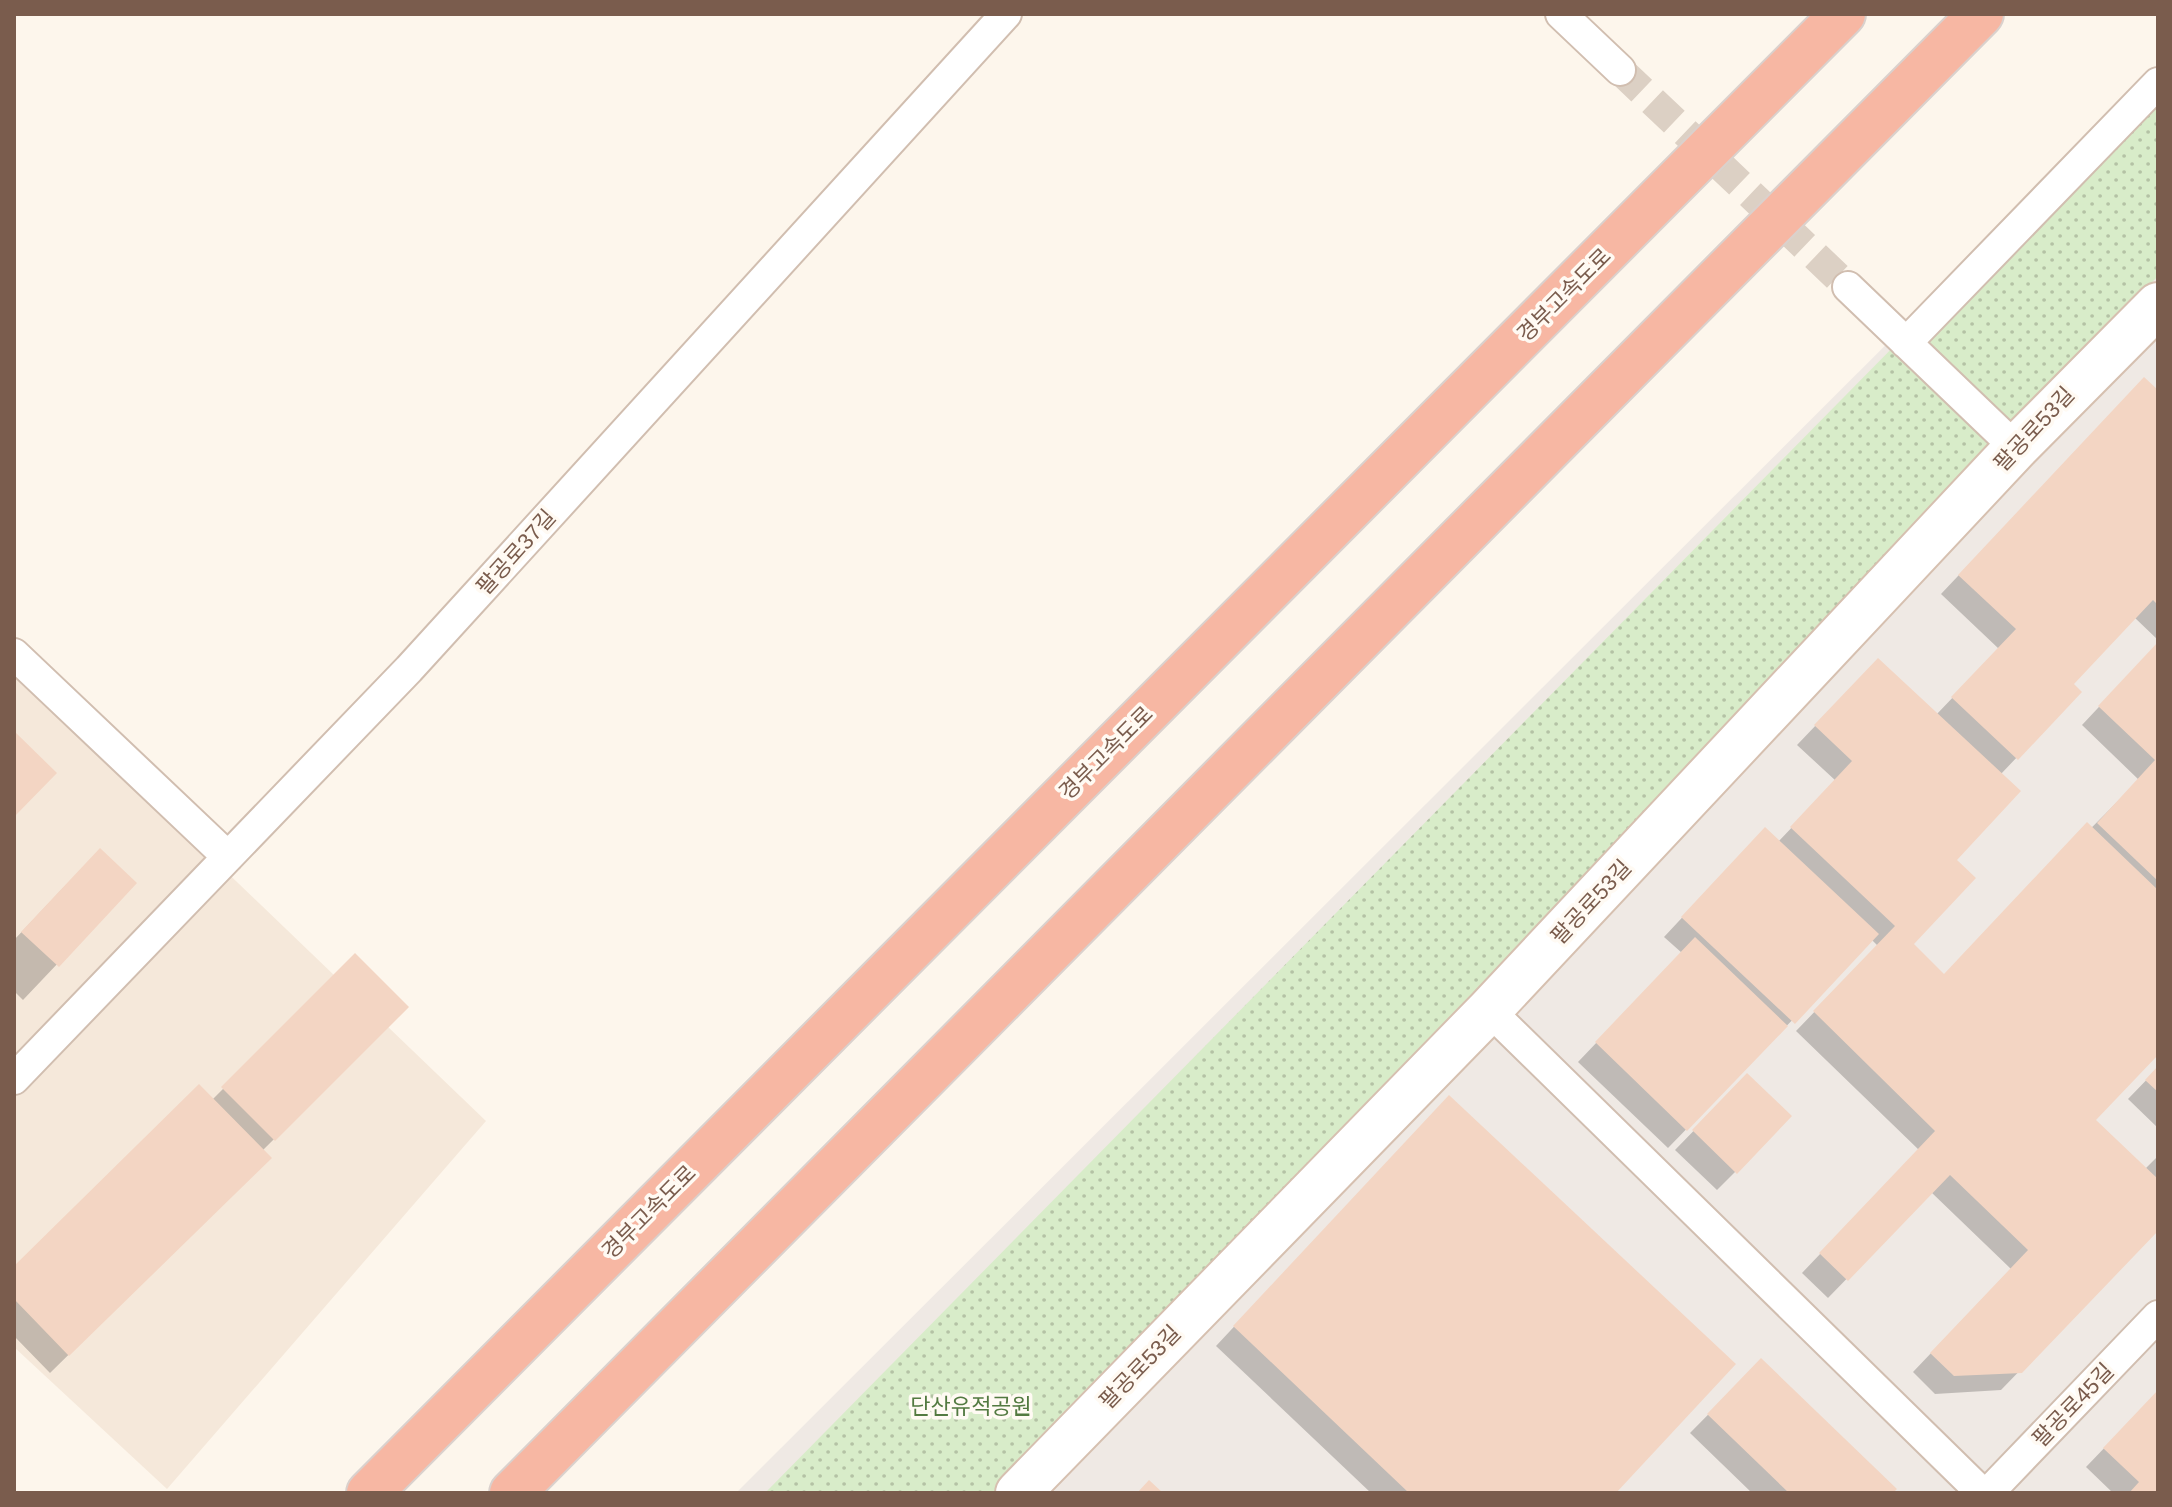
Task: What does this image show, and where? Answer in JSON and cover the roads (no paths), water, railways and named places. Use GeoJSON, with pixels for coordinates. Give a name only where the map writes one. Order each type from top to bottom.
{"type":"FeatureCollection","features":[{"type":"Feature","properties":{"kind":"highway","name":"경부고속도로"},"geometry":{"type":"LineString","coordinates":[[369,1493],[1843,14]]}},
{"type":"Feature","properties":{"kind":"highway"},"geometry":{"type":"LineString","coordinates":[[512,1493],[1981,14]]}},
{"type":"Feature","properties":{"kind":"street","name":"팔공로37길"},"geometry":{"type":"LineString","coordinates":[[14,1079],[409,669],[1006,14]]}},
{"type":"Feature","properties":{"kind":"street"},"geometry":{"type":"LineString","coordinates":[[1561,14],[1620,70]]}},
{"type":"Feature","properties":{"kind":"street"},"geometry":{"type":"LineString","coordinates":[[1906,343],[2158,83]]}},
{"type":"Feature","properties":{"kind":"street"},"geometry":{"type":"LineString","coordinates":[[1848,287],[2016,448]]}},
{"type":"Feature","properties":{"kind":"street","name":"팔공로53길"},"geometry":{"type":"LineString","coordinates":[[1018,1493],[1489,1010],[2016,448],[2158,305]]}},
{"type":"Feature","properties":{"kind":"street"},"geometry":{"type":"LineString","coordinates":[[14,654],[228,857]]}},
{"type":"Feature","properties":{"kind":"street"},"geometry":{"type":"LineString","coordinates":[[1489,1010],[1982,1493]]}},
{"type":"Feature","properties":{"kind":"street","name":"팔공로45길"},"geometry":{"type":"LineString","coordinates":[[1988,1493],[2158,1316]]}},
{"type":"Feature","properties":{"kind":"tunnel"},"geometry":{"type":"LineString","coordinates":[[1620,70],[1848,287]]}},
{"type":"Feature","properties":{"kind":"park label","name":"단산유적공원"},"geometry":{"type":"Point","coordinates":[971,1406]}}]}
